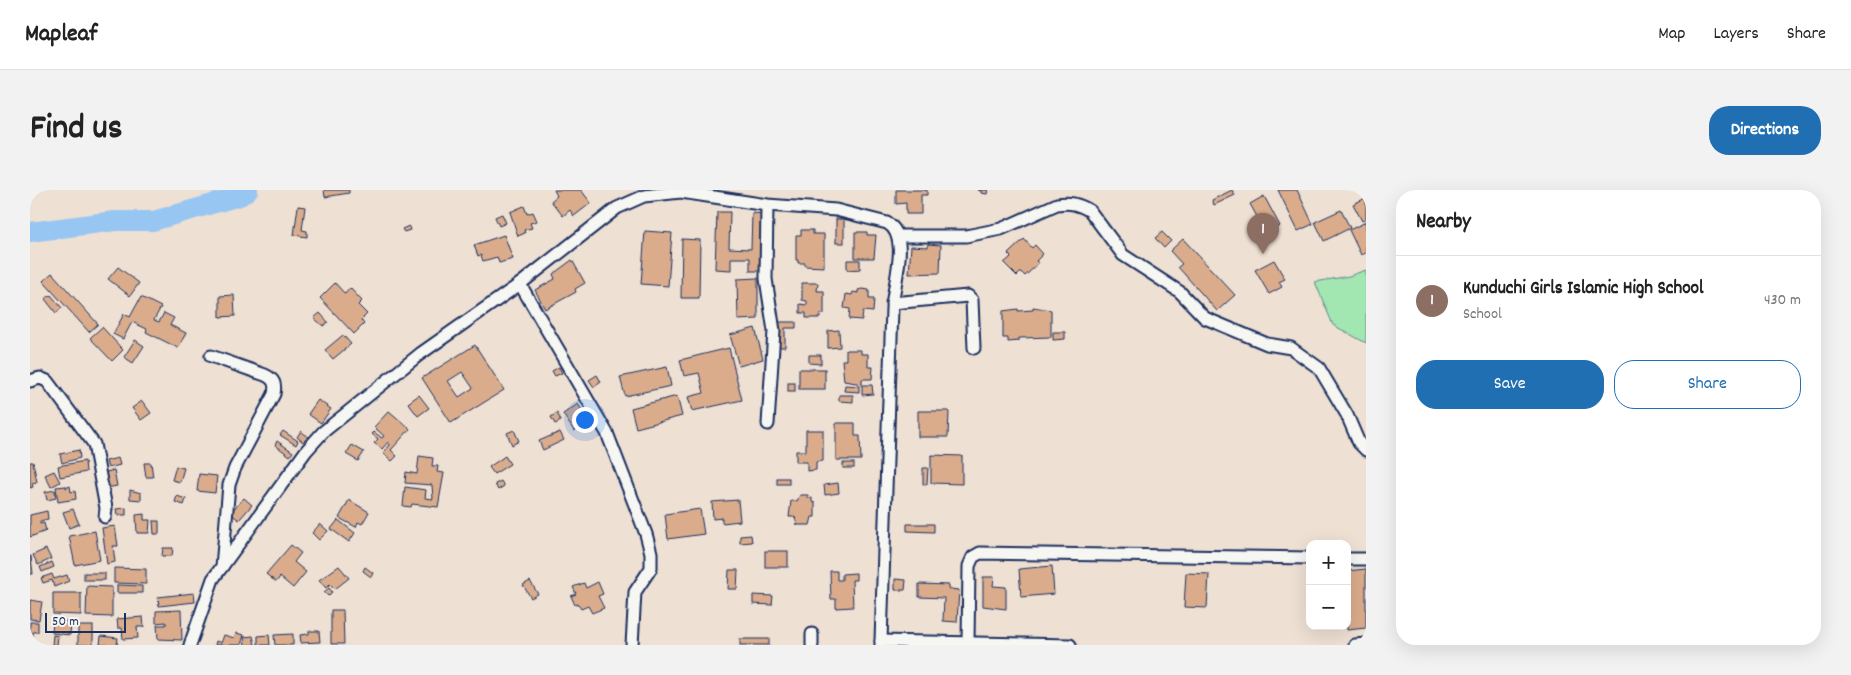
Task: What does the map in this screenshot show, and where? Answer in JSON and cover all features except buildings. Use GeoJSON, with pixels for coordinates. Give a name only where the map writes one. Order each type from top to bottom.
{"type":"FeatureCollection","features":[{"type":"Feature","properties":{"kind":"street"},"geometry":{"type":"LineString","coordinates":[[190,645],[213,579],[306,451],[323,432],[420,354],[520,284],[616,208],[644,196],[681,192],[766,205],[836,210],[887,223],[893,226],[899,236],[892,303],[881,643],[1070,645]]}},
{"type":"Feature","properties":{"kind":"street"},"geometry":{"type":"LineString","coordinates":[[899,236],[966,236],[1002,229],[1057,204],[1066,203],[1083,206],[1090,211],[1122,254],[1180,292],[1205,318],[1267,344],[1291,348],[1318,368],[1348,415],[1360,443],[1366,450]]}},
{"type":"Feature","properties":{"kind":"street"},"geometry":{"type":"LineString","coordinates":[[766,205],[766,280],[774,331],[768,424]]}},
{"type":"Feature","properties":{"kind":"street"},"geometry":{"type":"LineString","coordinates":[[520,284],[607,432],[646,534],[651,553],[651,568],[635,592],[632,645]]}},
{"type":"Feature","properties":{"kind":"street"},"geometry":{"type":"LineString","coordinates":[[892,303],[968,296],[972,300],[974,348]]}},
{"type":"Feature","properties":{"kind":"street"},"geometry":{"type":"LineString","coordinates":[[211,356],[272,378],[275,386],[274,394],[235,468],[229,485],[222,567]]}},
{"type":"Feature","properties":{"kind":"street"},"geometry":{"type":"LineString","coordinates":[[30,381],[40,378],[47,381],[94,444],[106,508],[105,517]]}},
{"type":"Feature","properties":{"kind":"street"},"geometry":{"type":"LineString","coordinates":[[968,643],[969,566],[972,557],[980,553],[1306,558]]}},
{"type":"Feature","properties":{"kind":"street"},"geometry":{"type":"LineString","coordinates":[[1351,559],[1366,559]]}},
{"type":"Feature","properties":{"kind":"street"},"geometry":{"type":"LineString","coordinates":[[1355,645],[1366,644]]}},
{"type":"Feature","properties":{"kind":"green space"},"geometry":{"type":"Polygon","coordinates":[[[1366,270],[1366,343],[1333,325],[1315,282],[1349,276],[1366,270]]]}},
{"type":"Feature","properties":{"kind":"waterway"},"geometry":{"type":"LineString","coordinates":[[30,232],[115,221],[153,221],[240,196],[248,190]]}},
{"type":"Feature","properties":{"kind":"place","name":"Kunduchi Girls Islamic High School"},"geometry":{"type":"Point","coordinates":[1263,254]}}]}
